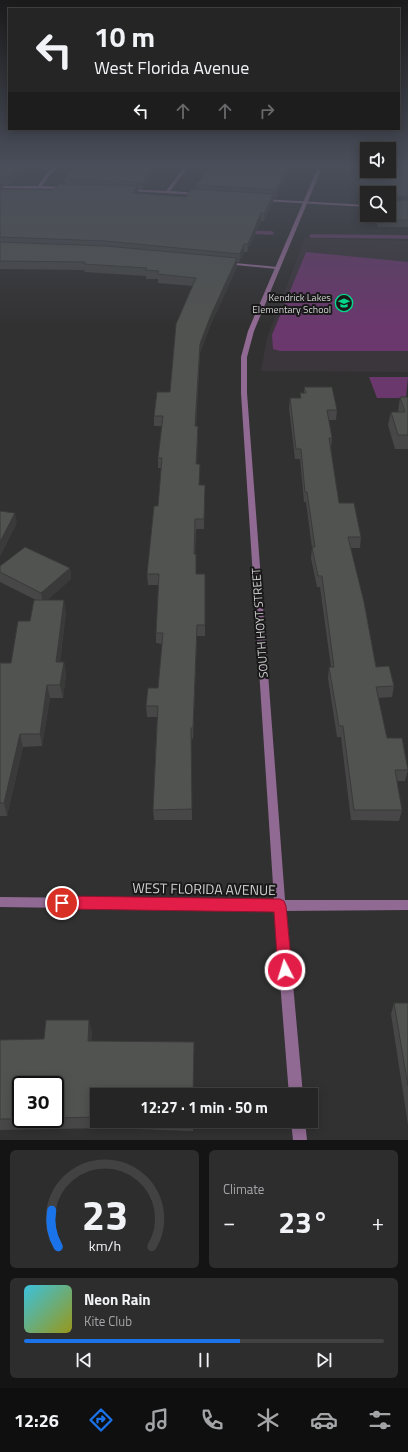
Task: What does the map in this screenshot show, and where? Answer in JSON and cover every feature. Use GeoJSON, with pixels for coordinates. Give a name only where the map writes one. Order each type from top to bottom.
{"type":"FeatureCollection","features":[{"type":"Feature","properties":{"kind":"street","name":"SOUTH HOYT STREET"},"geometry":{"type":"LineString","coordinates":[[295,1088],[280,906],[243,376],[245,352],[251,331],[298,218]]}},
{"type":"Feature","properties":{"kind":"street"},"geometry":{"type":"LineString","coordinates":[[219,262],[277,268]]}},
{"type":"Feature","properties":{"kind":"street","name":"WEST FLORIDA AVENUE"},"geometry":{"type":"LineString","coordinates":[[0,902],[280,906],[408,905]]}},
{"type":"Feature","properties":{"kind":"street"},"geometry":{"type":"LineString","coordinates":[[299,1128],[300,1140]]}},
{"type":"Feature","properties":{"kind":"shaded area","name":"Kendrick Lakes Elementary School"},"geometry":{"type":"Polygon","coordinates":[[[305,238],[408,241],[408,372],[261,371],[267,338],[305,238]]]}},
{"type":"Feature","properties":{"kind":"shaded area","name":"Kendrick Lakes Elementary School"},"geometry":{"type":"Polygon","coordinates":[[[306,252],[408,262],[408,351],[280,351],[273,349],[272,335],[306,252]]]}},
{"type":"Feature","properties":{"kind":"shaded area"},"geometry":{"type":"Polygon","coordinates":[[[369,377],[408,377],[406,398],[377,398],[369,377]]]}},
{"type":"Feature","properties":{"kind":"building"},"geometry":{"type":"Polygon","coordinates":[[[0,218],[259,218],[248,244],[244,244],[240,254],[106,241],[0,237],[0,218]]]}},
{"type":"Feature","properties":{"kind":"building"},"geometry":{"type":"Polygon","coordinates":[[[396,218],[408,218],[408,220],[396,220],[396,218]]]}},
{"type":"Feature","properties":{"kind":"building"},"geometry":{"type":"Polygon","coordinates":[[[0,242],[106,246],[237,258],[211,315],[200,344],[195,426],[198,426],[196,464],[200,464],[199,485],[205,485],[204,519],[195,519],[194,554],[196,554],[196,574],[205,574],[205,625],[197,625],[193,728],[191,728],[192,809],[153,810],[158,706],[146,706],[148,688],[158,688],[163,633],[156,633],[159,574],[147,574],[154,506],[158,506],[162,458],[158,458],[163,416],[154,416],[157,392],[170,392],[176,324],[196,278],[157,274],[159,271],[145,270],[147,268],[84,264],[85,262],[0,261],[0,242]]]}},
{"type":"Feature","properties":{"kind":"building"},"geometry":{"type":"Polygon","coordinates":[[[304,387],[332,387],[337,410],[327,410],[332,438],[329,438],[339,503],[354,503],[361,537],[348,537],[364,602],[376,667],[389,666],[394,686],[376,687],[387,738],[402,738],[408,770],[395,770],[402,810],[354,810],[343,726],[339,726],[329,667],[334,667],[322,576],[318,576],[312,547],[315,547],[307,492],[305,492],[301,449],[296,449],[290,398],[301,398],[300,393],[306,393],[304,387]]]}},
{"type":"Feature","properties":{"kind":"building"},"geometry":{"type":"Polygon","coordinates":[[[400,397],[408,397],[408,435],[398,435],[391,412],[405,412],[400,397]]]}},
{"type":"Feature","properties":{"kind":"building"},"geometry":{"type":"Polygon","coordinates":[[[0,511],[15,513],[0,542],[0,511]]]}},
{"type":"Feature","properties":{"kind":"building"},"geometry":{"type":"Polygon","coordinates":[[[25,547],[70,568],[41,593],[0,572],[0,566],[25,547]]]}},
{"type":"Feature","properties":{"kind":"building"},"geometry":{"type":"Polygon","coordinates":[[[34,600],[64,600],[56,662],[64,662],[60,685],[47,685],[40,734],[20,734],[4,803],[0,803],[0,663],[11,663],[18,621],[30,621],[34,600]]]}},
{"type":"Feature","properties":{"kind":"building"},"geometry":{"type":"Polygon","coordinates":[[[394,1003],[408,1003],[408,1086],[394,1003]]]}},
{"type":"Feature","properties":{"kind":"building"},"geometry":{"type":"Polygon","coordinates":[[[46,1020],[89,1020],[88,1041],[194,1042],[193,1088],[90,1088],[90,1117],[64,1118],[64,1076],[12,1076],[12,1119],[0,1119],[0,1040],[44,1039],[46,1020]]]}},
{"type":"Feature","properties":{"kind":"waterway"},"geometry":{"type":"LineString","coordinates":[[248,232],[272,233]]}},
{"type":"Feature","properties":{"kind":"waterway"},"geometry":{"type":"LineString","coordinates":[[311,236],[408,237]]}},
{"type":"Feature","properties":{"kind":"place","name":"Kendrick Lakes Elementary School"},"geometry":{"type":"Point","coordinates":[344,303]}},
{"type":"Feature","properties":{"kind":"route"},"geometry":{"type":"LineString","coordinates":[[62,903],[280,906],[285,970]]}}]}
